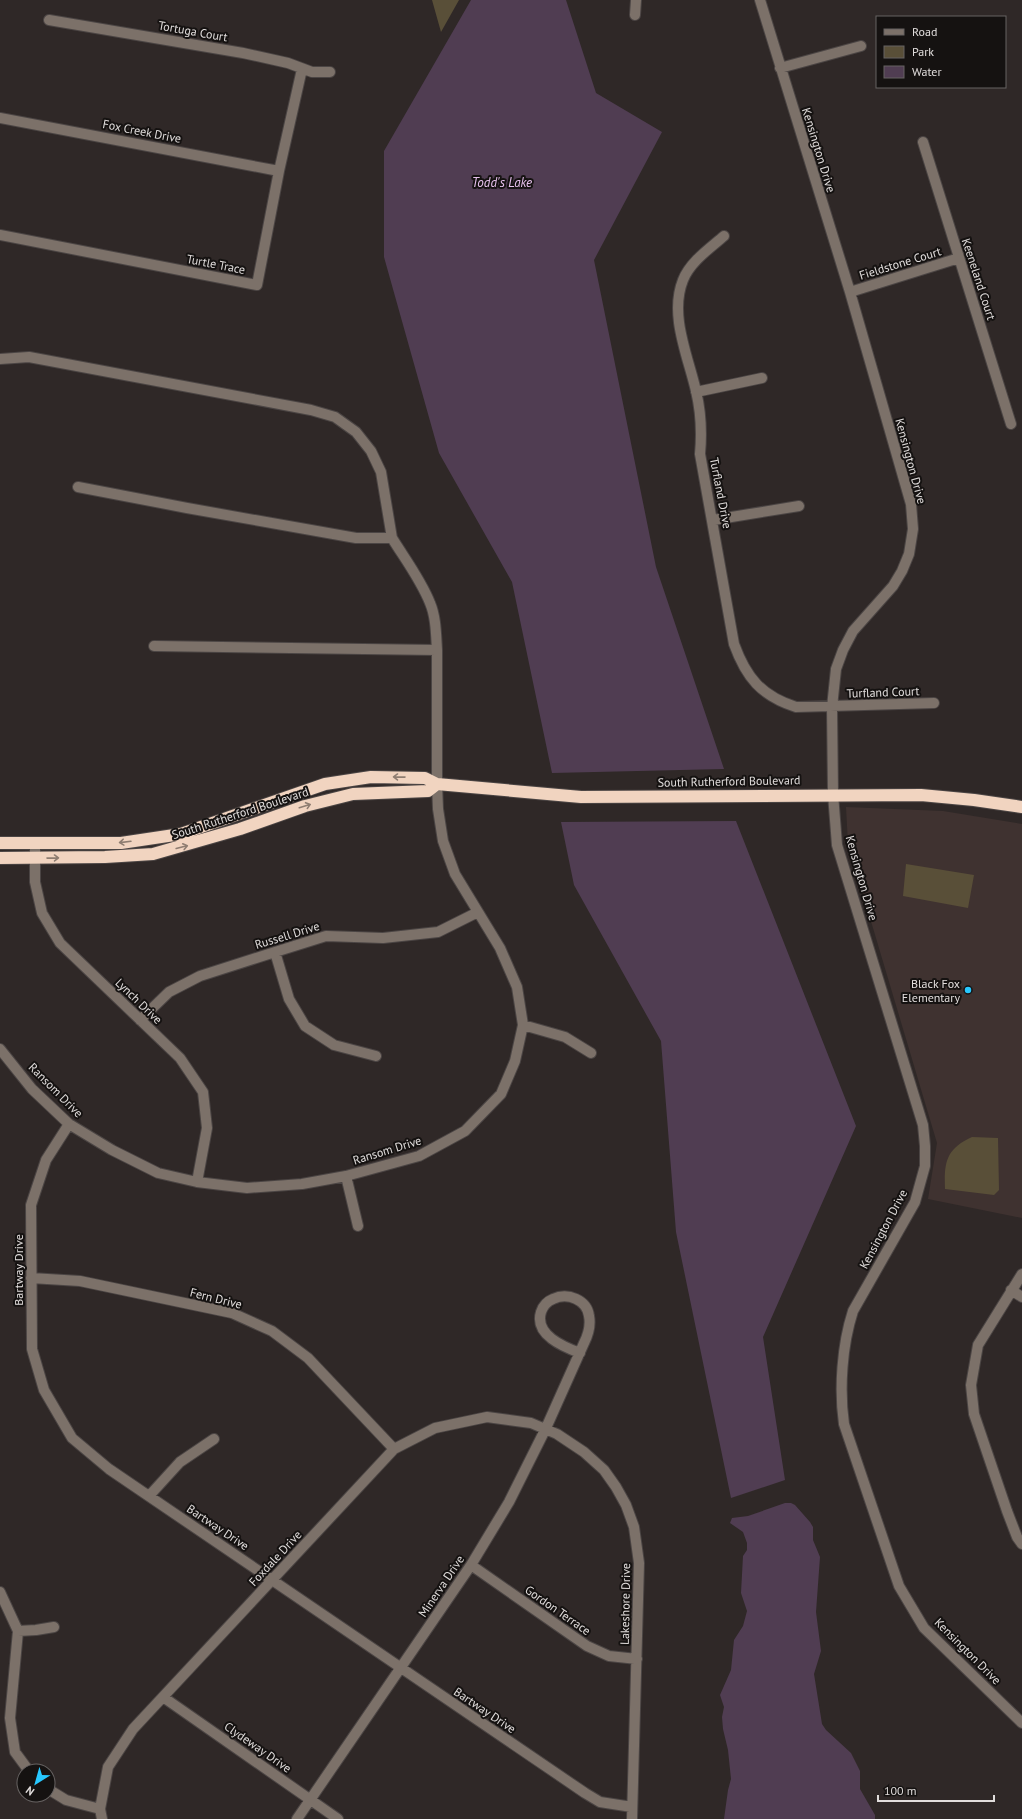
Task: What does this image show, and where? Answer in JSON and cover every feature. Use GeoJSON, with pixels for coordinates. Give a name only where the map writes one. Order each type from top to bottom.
{"type":"FeatureCollection","features":[{"type":"Feature","properties":{"kind":"highway","name":"South Rutherford Boulevard"},"geometry":{"type":"LineString","coordinates":[[0,843],[121,843],[180,834],[325,784],[371,777],[424,778],[437,784],[581,796],[833,794],[921,795],[974,800],[1022,807]]}},
{"type":"Feature","properties":{"kind":"highway","name":"South Rutherford Boulevard"},"geometry":{"type":"LineString","coordinates":[[0,858],[105,857],[153,854],[240,830],[305,806],[353,794],[428,791],[437,784]]}},
{"type":"Feature","properties":{"kind":"street"},"geometry":{"type":"LineString","coordinates":[[635,16],[636,0]]}},
{"type":"Feature","properties":{"kind":"street","name":"Kensington Drive"},"geometry":{"type":"LineString","coordinates":[[760,0],[850,292],[911,504],[913,529],[909,554],[902,571],[893,586],[853,631],[843,650],[836,668],[832,707],[833,794],[837,845],[923,1125],[925,1146],[925,1166],[915,1202],[853,1311],[848,1328],[841,1404],[844,1424],[899,1586],[910,1605],[924,1628],[1022,1723]]}},
{"type":"Feature","properties":{"kind":"street","name":"Tortuga Court"},"geometry":{"type":"LineString","coordinates":[[49,20],[243,53],[288,63],[312,72],[330,72]]}},
{"type":"Feature","properties":{"kind":"street"},"geometry":{"type":"LineString","coordinates":[[780,68],[861,46]]}},
{"type":"Feature","properties":{"kind":"street","name":"Turtle Trace"},"geometry":{"type":"LineString","coordinates":[[0,235],[257,285],[279,171],[302,69]]}},
{"type":"Feature","properties":{"kind":"street","name":"Fox Creek Drive"},"geometry":{"type":"LineString","coordinates":[[0,118],[279,171]]}},
{"type":"Feature","properties":{"kind":"street","name":"Keeneland Court"},"geometry":{"type":"LineString","coordinates":[[923,142],[1011,424]]}},
{"type":"Feature","properties":{"kind":"street","name":"Turfland Drive"},"geometry":{"type":"LineString","coordinates":[[724,236],[693,264],[683,280],[677,298],[680,328],[696,392],[702,431],[700,454],[734,644],[741,663],[750,678],[764,691],[781,702],[796,706],[832,707]]}},
{"type":"Feature","properties":{"kind":"street","name":"Fieldstone Court"},"geometry":{"type":"LineString","coordinates":[[850,292],[959,258]]}},
{"type":"Feature","properties":{"kind":"street"},"geometry":{"type":"LineString","coordinates":[[0,359],[29,356],[311,410],[335,417],[356,432],[371,451],[380,472],[392,538],[356,538],[78,487]]}},
{"type":"Feature","properties":{"kind":"street"},"geometry":{"type":"LineString","coordinates":[[696,392],[762,378]]}},
{"type":"Feature","properties":{"kind":"street"},"geometry":{"type":"LineString","coordinates":[[713,520],[799,506]]}},
{"type":"Feature","properties":{"kind":"street","name":"Ransom Drive"},"geometry":{"type":"LineString","coordinates":[[0,1049],[32,1089],[69,1124],[112,1150],[158,1173],[197,1182],[247,1188],[302,1184],[346,1176],[419,1156],[465,1131],[500,1094],[515,1061],[523,1024],[517,987],[500,948],[455,874],[443,841],[438,809],[437,784],[436,629],[431,604],[392,538]]}},
{"type":"Feature","properties":{"kind":"street"},"geometry":{"type":"LineString","coordinates":[[154,646],[437,650]]}},
{"type":"Feature","properties":{"kind":"street","name":"Turfland Court"},"geometry":{"type":"LineString","coordinates":[[832,707],[934,703]]}},
{"type":"Feature","properties":{"kind":"street","name":"Lynch Drive"},"geometry":{"type":"LineString","coordinates":[[35,843],[35,882],[42,913],[60,943],[180,1058],[203,1092],[207,1128],[197,1182]]}},
{"type":"Feature","properties":{"kind":"street","name":"Russell Drive"},"geometry":{"type":"LineString","coordinates":[[140,1020],[169,992],[200,976],[275,952],[326,936],[383,938],[438,932],[478,912]]}},
{"type":"Feature","properties":{"kind":"street"},"geometry":{"type":"LineString","coordinates":[[275,952],[289,999],[305,1026],[334,1045],[376,1056]]}},
{"type":"Feature","properties":{"kind":"street"},"geometry":{"type":"LineString","coordinates":[[523,1024],[565,1037],[591,1053]]}},
{"type":"Feature","properties":{"kind":"street","name":"Bartway Drive"},"geometry":{"type":"LineString","coordinates":[[69,1124],[46,1160],[31,1205],[31,1278],[32,1350],[44,1390],[72,1438],[109,1469],[591,1797],[604,1803],[632,1806]]}},
{"type":"Feature","properties":{"kind":"street"},"geometry":{"type":"LineString","coordinates":[[346,1176],[358,1226]]}},
{"type":"Feature","properties":{"kind":"street"},"geometry":{"type":"LineString","coordinates":[[1022,1274],[978,1345],[971,1385],[974,1414],[1007,1511],[1022,1544]]}},
{"type":"Feature","properties":{"kind":"street","name":"Fern Drive"},"geometry":{"type":"LineString","coordinates":[[31,1278],[80,1281],[232,1313],[272,1331],[308,1358],[394,1449]]}},
{"type":"Feature","properties":{"kind":"street"},"geometry":{"type":"LineString","coordinates":[[1011,1290],[1022,1297]]}},
{"type":"Feature","properties":{"kind":"street","name":"Minerva Drive"},"geometry":{"type":"LineString","coordinates":[[298,1819],[471,1566],[509,1502],[546,1428],[580,1353],[590,1326],[590,1318],[587,1309],[581,1302],[573,1297],[560,1297],[552,1299],[545,1305],[541,1312],[540,1319],[543,1328],[555,1342],[580,1353]]}},
{"type":"Feature","properties":{"kind":"street","name":"Foxdale Drive"},"geometry":{"type":"LineString","coordinates":[[102,1819],[100,1809],[108,1767],[133,1730],[394,1449],[435,1428],[488,1417],[531,1423],[546,1428]]}},
{"type":"Feature","properties":{"kind":"street","name":"Lakeshore Drive"},"geometry":{"type":"LineString","coordinates":[[546,1428],[571,1442],[604,1470],[620,1493],[630,1515],[636,1535],[639,1563],[632,1819]]}},
{"type":"Feature","properties":{"kind":"street"},"geometry":{"type":"LineString","coordinates":[[149,1496],[180,1462],[214,1439]]}},
{"type":"Feature","properties":{"kind":"street","name":"Gordon Terrace"},"geometry":{"type":"LineString","coordinates":[[471,1566],[586,1646],[609,1656],[637,1659]]}},
{"type":"Feature","properties":{"kind":"street"},"geometry":{"type":"LineString","coordinates":[[0,1592],[18,1630],[10,1718],[15,1752],[23,1763]]}},
{"type":"Feature","properties":{"kind":"street"},"geometry":{"type":"LineString","coordinates":[[18,1630],[36,1630],[54,1627]]}},
{"type":"Feature","properties":{"kind":"street","name":"Clydeway Drive"},"geometry":{"type":"LineString","coordinates":[[163,1697],[338,1819]]}},
{"type":"Feature","properties":{"kind":"street"},"geometry":{"type":"LineString","coordinates":[[56,1794],[66,1800],[100,1809]]}},
{"type":"Feature","properties":{"kind":"shaded area"},"geometry":{"type":"Polygon","coordinates":[[[846,807],[943,811],[1022,824],[1022,1218],[928,1199],[937,1143],[848,844],[846,807]]]}},
{"type":"Feature","properties":{"kind":"green space"},"geometry":{"type":"Polygon","coordinates":[[[432,0],[459,0],[441,32],[432,0]]]}},
{"type":"Feature","properties":{"kind":"green space"},"geometry":{"type":"Polygon","coordinates":[[[906,864],[974,875],[968,908],[903,896],[906,864]]]}},
{"type":"Feature","properties":{"kind":"green space"},"geometry":{"type":"Polygon","coordinates":[[[972,1137],[998,1138],[999,1190],[994,1195],[945,1189],[945,1171],[948,1157],[957,1146],[972,1137]]]}},
{"type":"Feature","properties":{"kind":"water","name":"Todd's Lake"},"geometry":{"type":"Polygon","coordinates":[[[471,0],[566,0],[596,93],[662,132],[594,260],[656,567],[724,769],[552,773],[512,582],[439,453],[384,257],[384,151],[471,0]]]}},
{"type":"Feature","properties":{"kind":"water"},"geometry":{"type":"Polygon","coordinates":[[[736,821],[856,1126],[763,1337],[785,1480],[731,1498],[676,1232],[661,1041],[574,885],[561,822],[736,821]]]}},
{"type":"Feature","properties":{"kind":"water"},"geometry":{"type":"Polygon","coordinates":[[[785,1503],[795,1505],[810,1522],[813,1527],[813,1540],[820,1557],[816,1612],[821,1651],[814,1674],[822,1724],[826,1730],[851,1753],[860,1771],[860,1789],[875,1815],[875,1819],[724,1819],[731,1779],[728,1750],[723,1729],[722,1717],[724,1707],[720,1695],[731,1670],[734,1640],[743,1626],[747,1611],[741,1593],[743,1556],[747,1550],[747,1543],[743,1532],[730,1523],[732,1518],[748,1516],[785,1503]]]}},
{"type":"Feature","properties":{"kind":"place","name":"Black Fox Elementary"},"geometry":{"type":"Point","coordinates":[968,990]}}]}
